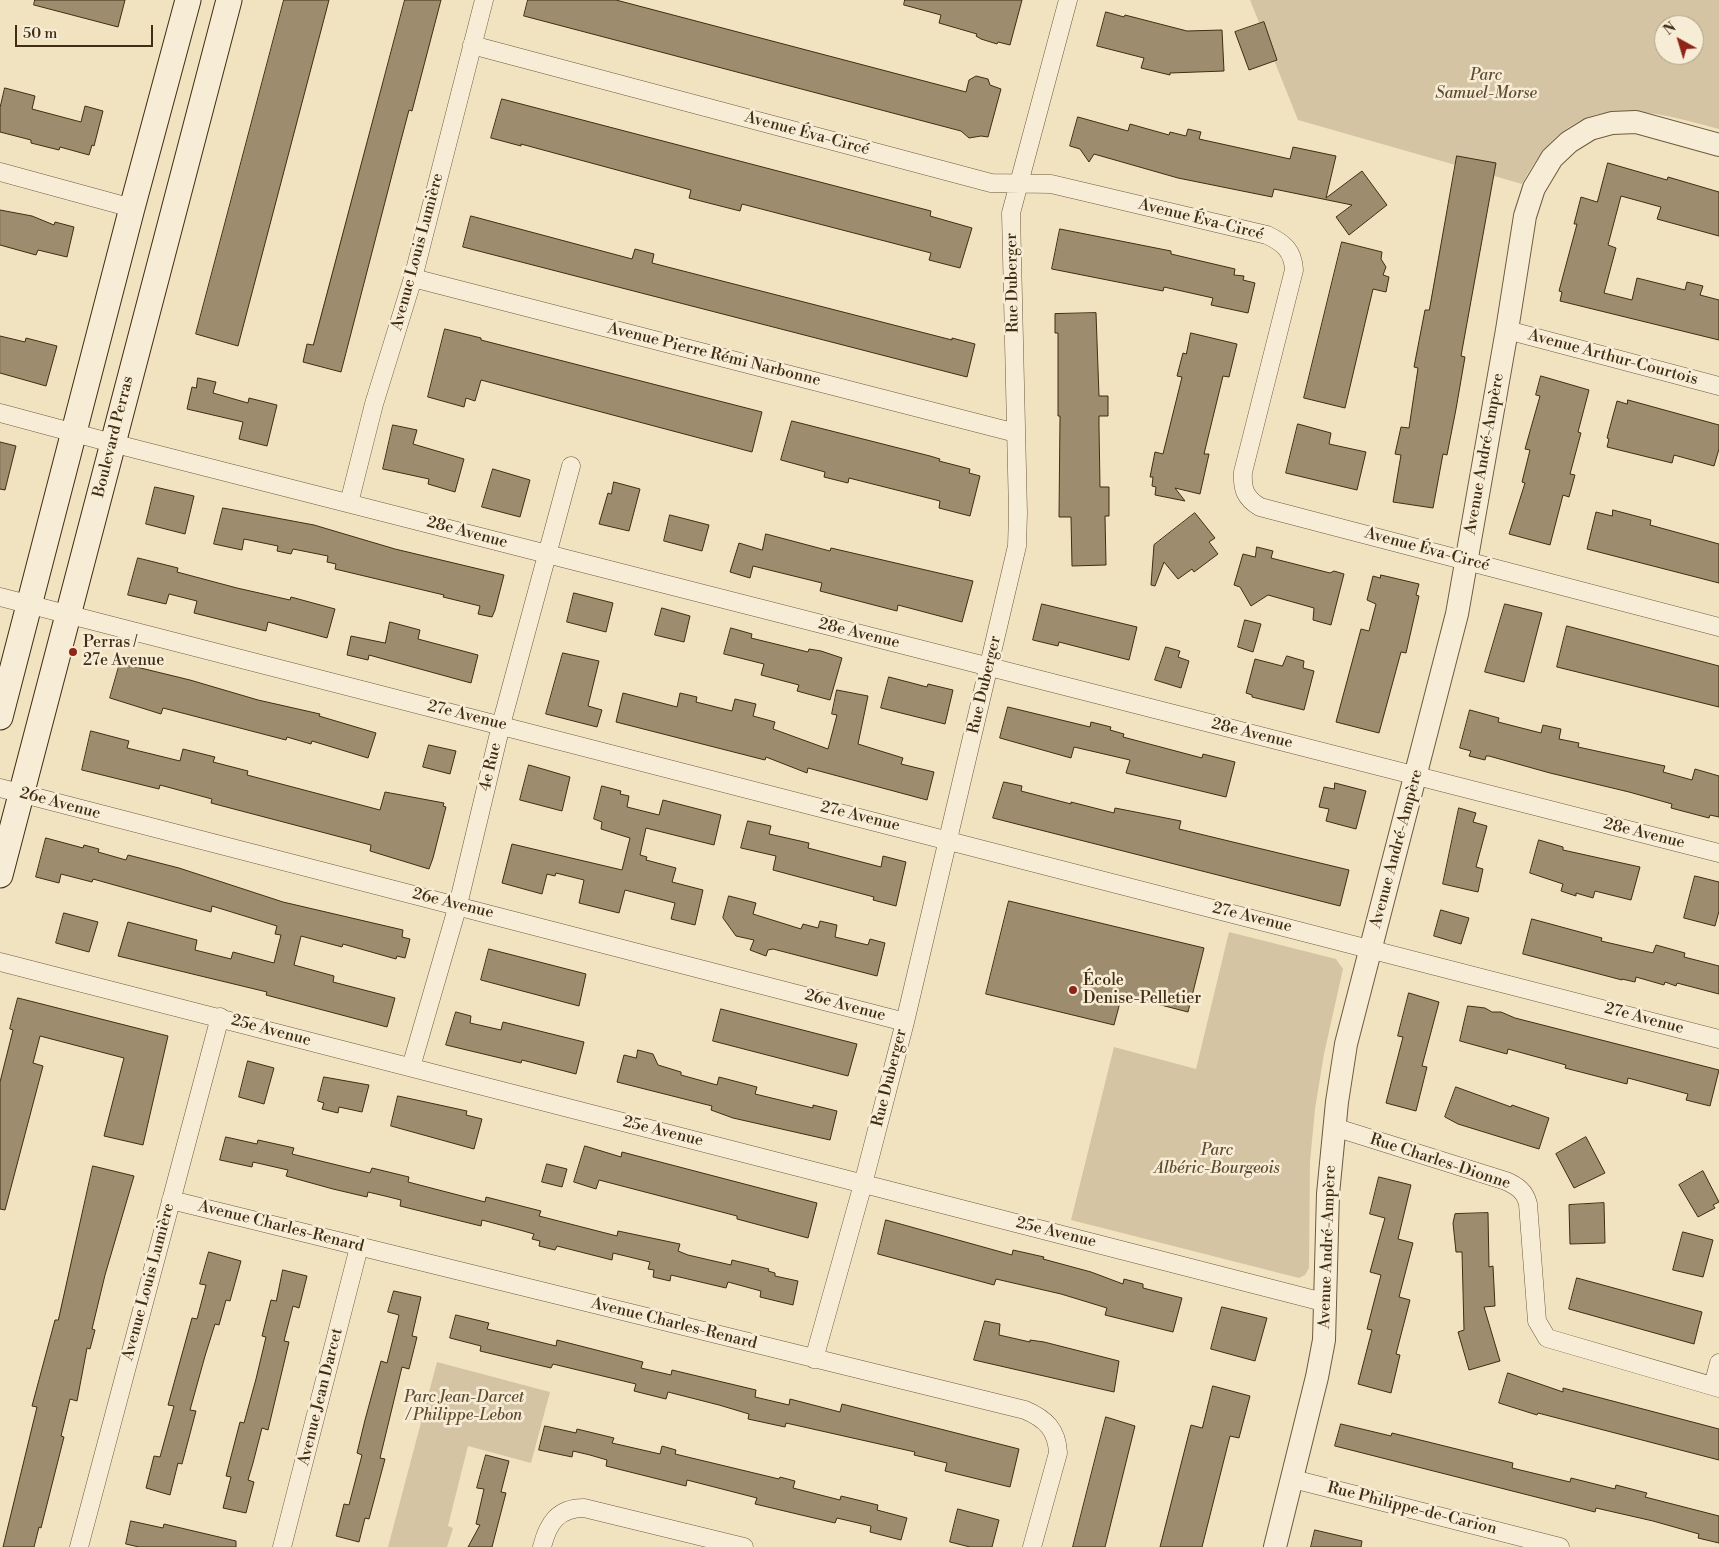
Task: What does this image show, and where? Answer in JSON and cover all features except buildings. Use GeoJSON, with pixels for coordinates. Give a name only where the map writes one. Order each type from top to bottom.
{"type":"FeatureCollection","features":[{"type":"Feature","properties":{"kind":"main road"},"geometry":{"type":"LineString","coordinates":[[0,717],[188,0]]}},
{"type":"Feature","properties":{"kind":"main road","name":"Boulevard Perras"},"geometry":{"type":"LineString","coordinates":[[0,875],[11,791],[70,614],[112,444],[229,0]]}},
{"type":"Feature","properties":{"kind":"street","name":"Avenue Louis Lumière"},"geometry":{"type":"LineString","coordinates":[[349,503],[374,404],[413,278],[484,0]]}},
{"type":"Feature","properties":{"kind":"street","name":"Rue Duberger"},"geometry":{"type":"LineString","coordinates":[[814,1359],[863,1184],[905,1022],[1017,546],[1011,213],[1068,0]]}},
{"type":"Feature","properties":{"kind":"street","name":"Avenue Éva-Circé"},"geometry":{"type":"LineString","coordinates":[[472,45],[991,183],[1051,184],[1267,235],[1278,240],[1293,258],[1294,270],[1244,472],[1242,485],[1245,495],[1260,507],[1719,627]]}},
{"type":"Feature","properties":{"kind":"street","name":"Avenue André-Ampère"},"geometry":{"type":"LineString","coordinates":[[1275,1547],[1319,1368],[1327,1303],[1328,1194],[1334,1127],[1346,1044],[1457,614],[1508,330],[1525,216],[1534,188],[1552,158],[1569,142],[1590,129],[1612,123],[1636,122],[1719,144]]}},
{"type":"Feature","properties":{"kind":"street"},"geometry":{"type":"LineString","coordinates":[[0,172],[132,208]]}},
{"type":"Feature","properties":{"kind":"street","name":"Avenue Pierre Rémi Narbonne"},"geometry":{"type":"LineString","coordinates":[[413,278],[1016,433]]}},
{"type":"Feature","properties":{"kind":"street","name":"Avenue Arthur-Courtois"},"geometry":{"type":"LineString","coordinates":[[1508,330],[1719,386]]}},
{"type":"Feature","properties":{"kind":"street","name":"28e Avenue"},"geometry":{"type":"LineString","coordinates":[[0,413],[112,444],[1719,853]]}},
{"type":"Feature","properties":{"kind":"street","name":"4e Rue"},"geometry":{"type":"LineString","coordinates":[[411,1067],[458,905],[501,725],[548,555],[570,466]]}},
{"type":"Feature","properties":{"kind":"street","name":"27e Avenue"},"geometry":{"type":"LineString","coordinates":[[0,597],[1719,1038]]}},
{"type":"Feature","properties":{"kind":"street","name":"26e Avenue"},"geometry":{"type":"LineString","coordinates":[[11,791],[905,1022]]}},
{"type":"Feature","properties":{"kind":"street","name":"25e Avenue"},"geometry":{"type":"LineString","coordinates":[[0,962],[1327,1303]]}},
{"type":"Feature","properties":{"kind":"street","name":"Avenue Louis Lumière"},"geometry":{"type":"LineString","coordinates":[[79,1547],[220,1017]]}},
{"type":"Feature","properties":{"kind":"street","name":"Rue Charles-Dionne"},"geometry":{"type":"LineString","coordinates":[[1334,1127],[1514,1184],[1526,1196],[1528,1204],[1538,1321],[1546,1338],[1716,1387],[1719,1363]]}},
{"type":"Feature","properties":{"kind":"street","name":"Avenue Charles-Renard"},"geometry":{"type":"LineString","coordinates":[[171,1200],[1025,1410],[1040,1417],[1050,1427],[1058,1440],[1058,1454],[1032,1547]]}},
{"type":"Feature","properties":{"kind":"street","name":"Avenue Jean Darcet"},"geometry":{"type":"LineString","coordinates":[[282,1547],[359,1247]]}},
{"type":"Feature","properties":{"kind":"street","name":"Rue Philippe-de-Carion"},"geometry":{"type":"LineString","coordinates":[[1293,1479],[1560,1547]]}},
{"type":"Feature","properties":{"kind":"street"},"geometry":{"type":"LineString","coordinates":[[542,1547],[547,1529],[557,1516],[572,1508],[584,1508],[744,1547]]}},
{"type":"Feature","properties":{"kind":"green space","name":"Parc Samuel-Morse"},"geometry":{"type":"Polygon","coordinates":[[[1250,0],[1719,0],[1719,129],[1658,114],[1631,111],[1606,113],[1583,119],[1561,133],[1541,154],[1522,184],[1298,120],[1250,0]]]}},
{"type":"Feature","properties":{"kind":"green space","name":"Parc Albéric-Bourgeois"},"geometry":{"type":"Polygon","coordinates":[[[1229,932],[1336,959],[1343,969],[1324,1054],[1315,1109],[1310,1162],[1309,1268],[1305,1275],[1299,1278],[1071,1220],[1114,1047],[1196,1069],[1229,932]]]}},
{"type":"Feature","properties":{"kind":"green space","name":"Parc Jean-Darcet / Philippe-Lebon"},"geometry":{"type":"Polygon","coordinates":[[[437,1362],[550,1392],[531,1463],[468,1446],[448,1526],[453,1528],[447,1547],[388,1547],[437,1362]]]}},
{"type":"Feature","properties":{"kind":"place","name":"Perras / 27e Avenue"},"geometry":{"type":"Point","coordinates":[73,652]}},
{"type":"Feature","properties":{"kind":"place","name":"École Denise-Pelletier"},"geometry":{"type":"Point","coordinates":[1073,990]}}]}
